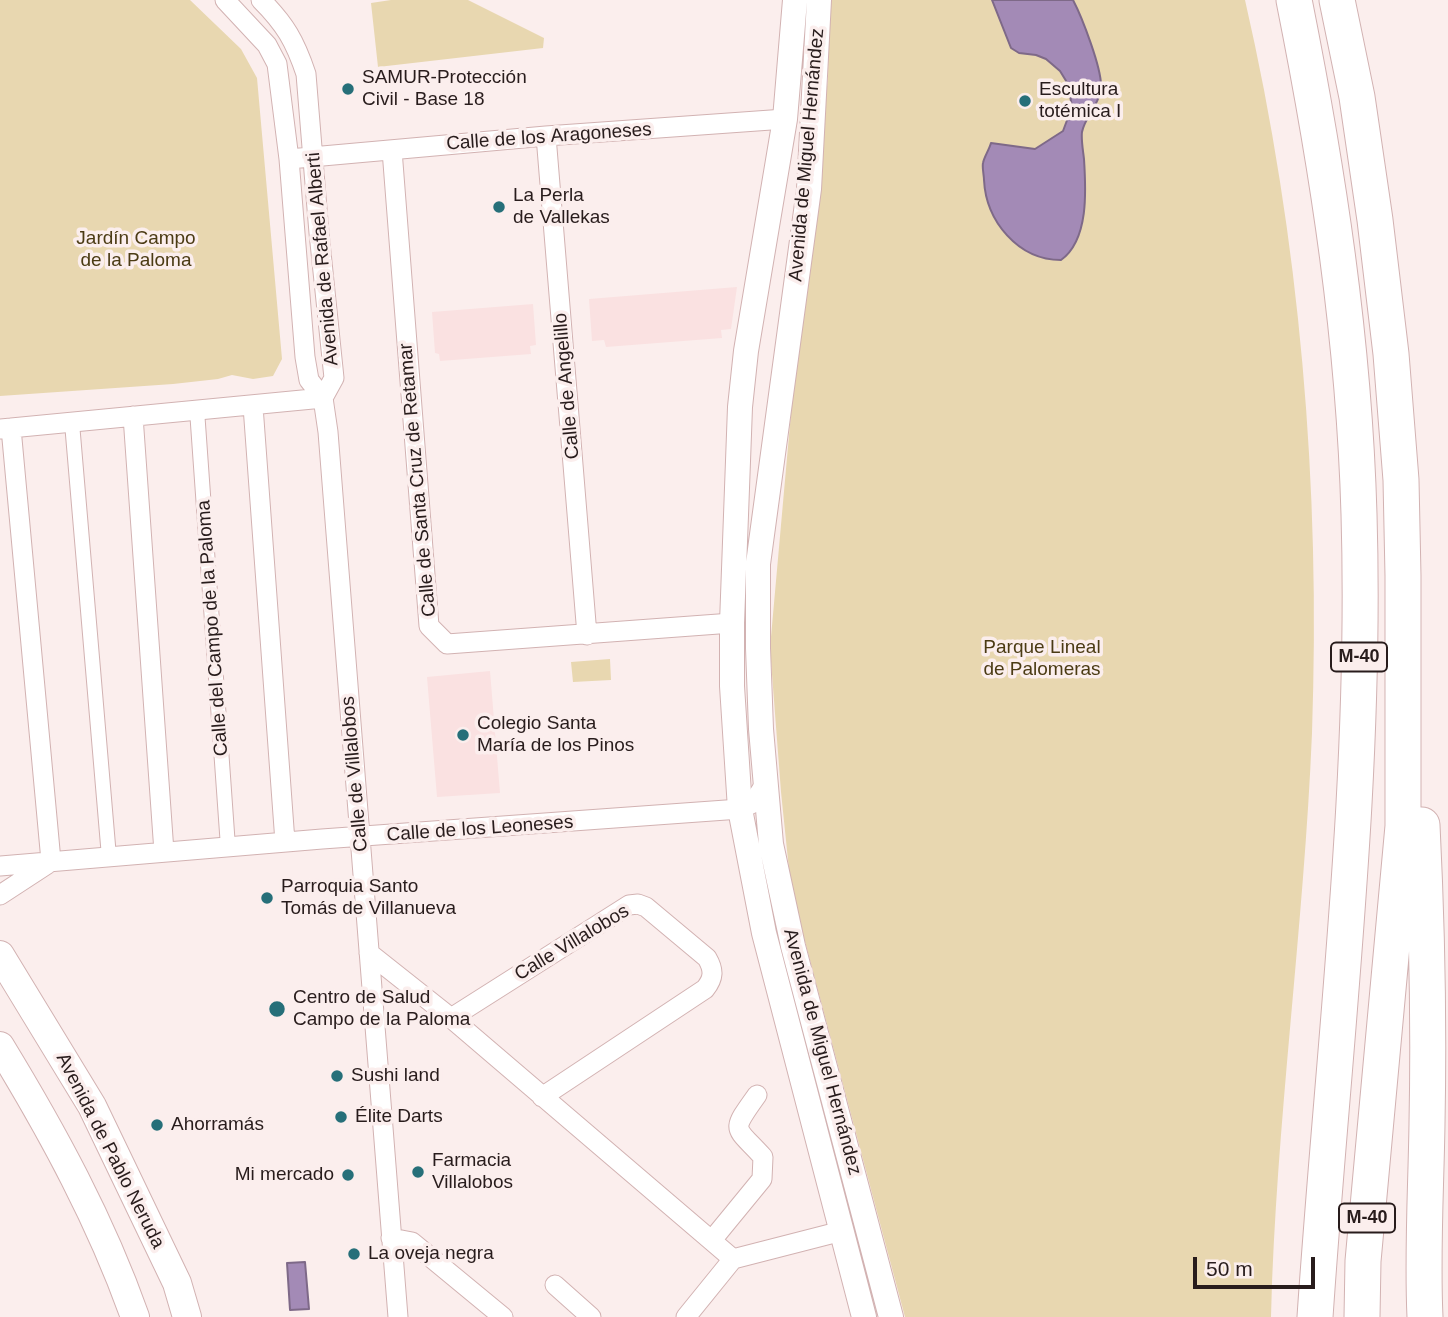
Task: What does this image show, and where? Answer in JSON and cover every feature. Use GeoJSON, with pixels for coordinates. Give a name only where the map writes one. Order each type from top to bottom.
{"type":"FeatureCollection","features":[{"type":"Feature","properties":{"kind":"highway","name":"M-40"},"geometry":{"type":"LineString","coordinates":[[1294,0],[1332,205],[1351,374],[1359,513],[1360,635],[1354,816],[1315,1317]]}},
{"type":"Feature","properties":{"kind":"highway","name":"M-40"},"geometry":{"type":"LineString","coordinates":[[1337,0],[1359,111],[1375,220],[1391,354],[1401,480],[1404,826],[1366,1235],[1362,1317]]}},
{"type":"Feature","properties":{"kind":"highway"},"geometry":{"type":"LineString","coordinates":[[1403,620],[1420,695],[1428,945],[1427,1125],[1422,1261],[1425,1317]]}},
{"type":"Feature","properties":{"kind":"main road","name":"Avenida de Pablo Neruda"},"geometry":{"type":"LineString","coordinates":[[0,955],[92,1106],[177,1283],[187,1317]]}},
{"type":"Feature","properties":{"kind":"main road"},"geometry":{"type":"LineString","coordinates":[[0,1046],[83,1190],[135,1317]]}},
{"type":"Feature","properties":{"kind":"street","name":"Avenida de Rafael Alberti"},"geometry":{"type":"LineString","coordinates":[[225,0],[267,45],[276,64],[289,159],[305,357],[309,380],[323,398],[334,378],[306,74],[300,54],[282,20],[261,0]]}},
{"type":"Feature","properties":{"kind":"street","name":"Avenida de Miguel Hernández"},"geometry":{"type":"LineString","coordinates":[[795,0],[785,119],[740,407],[732,686],[740,809],[764,933],[864,1317]]}},
{"type":"Feature","properties":{"kind":"street","name":"Avenida de Miguel Hernández"},"geometry":{"type":"LineString","coordinates":[[819,0],[808,189],[794,310],[758,564],[758,648],[765,784],[771,844],[793,946],[891,1317]]}},
{"type":"Feature","properties":{"kind":"street","name":"Calle de los Aragoneses"},"geometry":{"type":"LineString","coordinates":[[289,159],[546,136],[785,119]]}},
{"type":"Feature","properties":{"kind":"street","name":"Calle de Angelillo"},"geometry":{"type":"LineString","coordinates":[[546,136],[587,635]]}},
{"type":"Feature","properties":{"kind":"street","name":"Calle de Santa Cruz de Retamar"},"geometry":{"type":"LineString","coordinates":[[392,150],[429,626],[446,644],[732,623]]}},
{"type":"Feature","properties":{"kind":"street","name":"Avenida de Miguel Hernández"},"geometry":{"type":"LineString","coordinates":[[765,240],[768,268],[761,322],[764,328],[775,335],[783,334],[794,310]]}},
{"type":"Feature","properties":{"kind":"street","name":"Avenida de Miguel Hernández"},"geometry":{"type":"LineString","coordinates":[[740,407],[750,372],[759,370],[770,376],[773,381],[768,435],[771,474]]}},
{"type":"Feature","properties":{"kind":"street"},"geometry":{"type":"LineString","coordinates":[[51,861],[5,429],[323,398]]}},
{"type":"Feature","properties":{"kind":"street","name":"Calle de Villalobos"},"geometry":{"type":"LineString","coordinates":[[323,398],[328,432],[398,1317]]}},
{"type":"Feature","properties":{"kind":"street"},"geometry":{"type":"LineString","coordinates":[[253,406],[285,842]]}},
{"type":"Feature","properties":{"kind":"street","name":"Calle del Campo de la Paloma"},"geometry":{"type":"LineString","coordinates":[[197,410],[228,847]]}},
{"type":"Feature","properties":{"kind":"street"},"geometry":{"type":"LineString","coordinates":[[133,416],[164,852]]}},
{"type":"Feature","properties":{"kind":"street"},"geometry":{"type":"LineString","coordinates":[[72,423],[109,857]]}},
{"type":"Feature","properties":{"kind":"street"},"geometry":{"type":"LineString","coordinates":[[740,809],[753,803],[765,784]]}},
{"type":"Feature","properties":{"kind":"street","name":"Calle de los Leoneses"},"geometry":{"type":"LineString","coordinates":[[0,866],[740,809]]}},
{"type":"Feature","properties":{"kind":"street","name":"Calle de los Leoneses"},"geometry":{"type":"LineString","coordinates":[[0,895],[51,861]]}},
{"type":"Feature","properties":{"kind":"street","name":"Calle Villalobos"},"geometry":{"type":"LineString","coordinates":[[451,1018],[629,905],[646,907],[707,958],[713,968],[711,982],[705,989],[542,1097]]}},
{"type":"Feature","properties":{"kind":"street"},"geometry":{"type":"LineString","coordinates":[[369,953],[451,1018],[733,1259]]}},
{"type":"Feature","properties":{"kind":"street"},"geometry":{"type":"LineString","coordinates":[[712,1240],[762,1179],[762,1157],[742,1137],[738,1126],[757,1095]]}},
{"type":"Feature","properties":{"kind":"street"},"geometry":{"type":"LineString","coordinates":[[686,1317],[733,1259],[842,1231]]}},
{"type":"Feature","properties":{"kind":"street"},"geometry":{"type":"LineString","coordinates":[[391,1238],[412,1242],[503,1317]]}},
{"type":"Feature","properties":{"kind":"street"},"geometry":{"type":"LineString","coordinates":[[555,1286],[591,1317]]}},
{"type":"Feature","properties":{"kind":"shaded area"},"geometry":{"type":"Polygon","coordinates":[[[992,0],[1073,0],[1095,56],[1101,87],[1082,132],[1084,214],[1077,240],[1061,260],[1045,258],[1018,245],[998,223],[986,195],[983,165],[991,143],[1035,149],[1063,131],[1072,107],[1068,84],[1060,71],[1046,59],[1019,53],[1011,48],[992,0]]]}},
{"type":"Feature","properties":{"kind":"shaded area"},"geometry":{"type":"Polygon","coordinates":[[[737,287],[731,329],[721,330],[722,338],[606,347],[604,340],[592,341],[589,299],[737,287]]]}},
{"type":"Feature","properties":{"kind":"shaded area"},"geometry":{"type":"Polygon","coordinates":[[[533,304],[536,345],[530,346],[531,354],[440,361],[439,354],[435,353],[432,312],[533,304]]]}},
{"type":"Feature","properties":{"kind":"shaded area","name":"Colegio Santa María de los Pinos"},"geometry":{"type":"Polygon","coordinates":[[[490,671],[500,793],[437,797],[427,677],[490,671]]]}},
{"type":"Feature","properties":{"kind":"shaded area"},"geometry":{"type":"Polygon","coordinates":[[[305,1262],[309,1309],[290,1310],[287,1263],[305,1262]]]}},
{"type":"Feature","properties":{"kind":"green space","name":"Jardín Campo de la Paloma"},"geometry":{"type":"Polygon","coordinates":[[[0,0],[190,0],[241,49],[257,78],[282,359],[273,376],[253,379],[232,375],[173,384],[0,396],[0,0]]]}},
{"type":"Feature","properties":{"kind":"green space"},"geometry":{"type":"Polygon","coordinates":[[[391,0],[468,0],[544,38],[543,48],[378,67],[371,3],[391,0]]]}},
{"type":"Feature","properties":{"kind":"green space","name":"Parque Lineal de Palomeras"},"geometry":{"type":"Polygon","coordinates":[[[829,0],[1245,0],[1264,90],[1293,272],[1309,456],[1313,549],[1312,733],[1303,879],[1278,1171],[1271,1317],[905,1317],[791,889],[770,648],[796,357],[828,78],[829,0]]]}},
{"type":"Feature","properties":{"kind":"green space"},"geometry":{"type":"Polygon","coordinates":[[[610,659],[611,680],[573,682],[571,662],[610,659]]]}},
{"type":"Feature","properties":{"kind":"place","name":"SAMUR-Protección Civil - Base 18"},"geometry":{"type":"Point","coordinates":[348,89]}},
{"type":"Feature","properties":{"kind":"place","name":"Escultura totémica I"},"geometry":{"type":"Point","coordinates":[1025,101]}},
{"type":"Feature","properties":{"kind":"place","name":"La Perla de Vallekas"},"geometry":{"type":"Point","coordinates":[499,207]}},
{"type":"Feature","properties":{"kind":"place","name":"Colegio Santa María de los Pinos"},"geometry":{"type":"Point","coordinates":[463,735]}},
{"type":"Feature","properties":{"kind":"place","name":"Parroquia Santo Tomás de Villanueva"},"geometry":{"type":"Point","coordinates":[267,898]}},
{"type":"Feature","properties":{"kind":"place","name":"Centro de Salud Campo de la Paloma"},"geometry":{"type":"Point","coordinates":[277,1009]}},
{"type":"Feature","properties":{"kind":"place","name":"Sushi land"},"geometry":{"type":"Point","coordinates":[337,1076]}},
{"type":"Feature","properties":{"kind":"place","name":"Élite Darts"},"geometry":{"type":"Point","coordinates":[341,1117]}},
{"type":"Feature","properties":{"kind":"place","name":"Ahorramás"},"geometry":{"type":"Point","coordinates":[157,1125]}},
{"type":"Feature","properties":{"kind":"place","name":"Farmacia Villalobos"},"geometry":{"type":"Point","coordinates":[418,1172]}},
{"type":"Feature","properties":{"kind":"place","name":"Mi mercado"},"geometry":{"type":"Point","coordinates":[348,1175]}},
{"type":"Feature","properties":{"kind":"place","name":"La oveja negra"},"geometry":{"type":"Point","coordinates":[354,1254]}}]}
